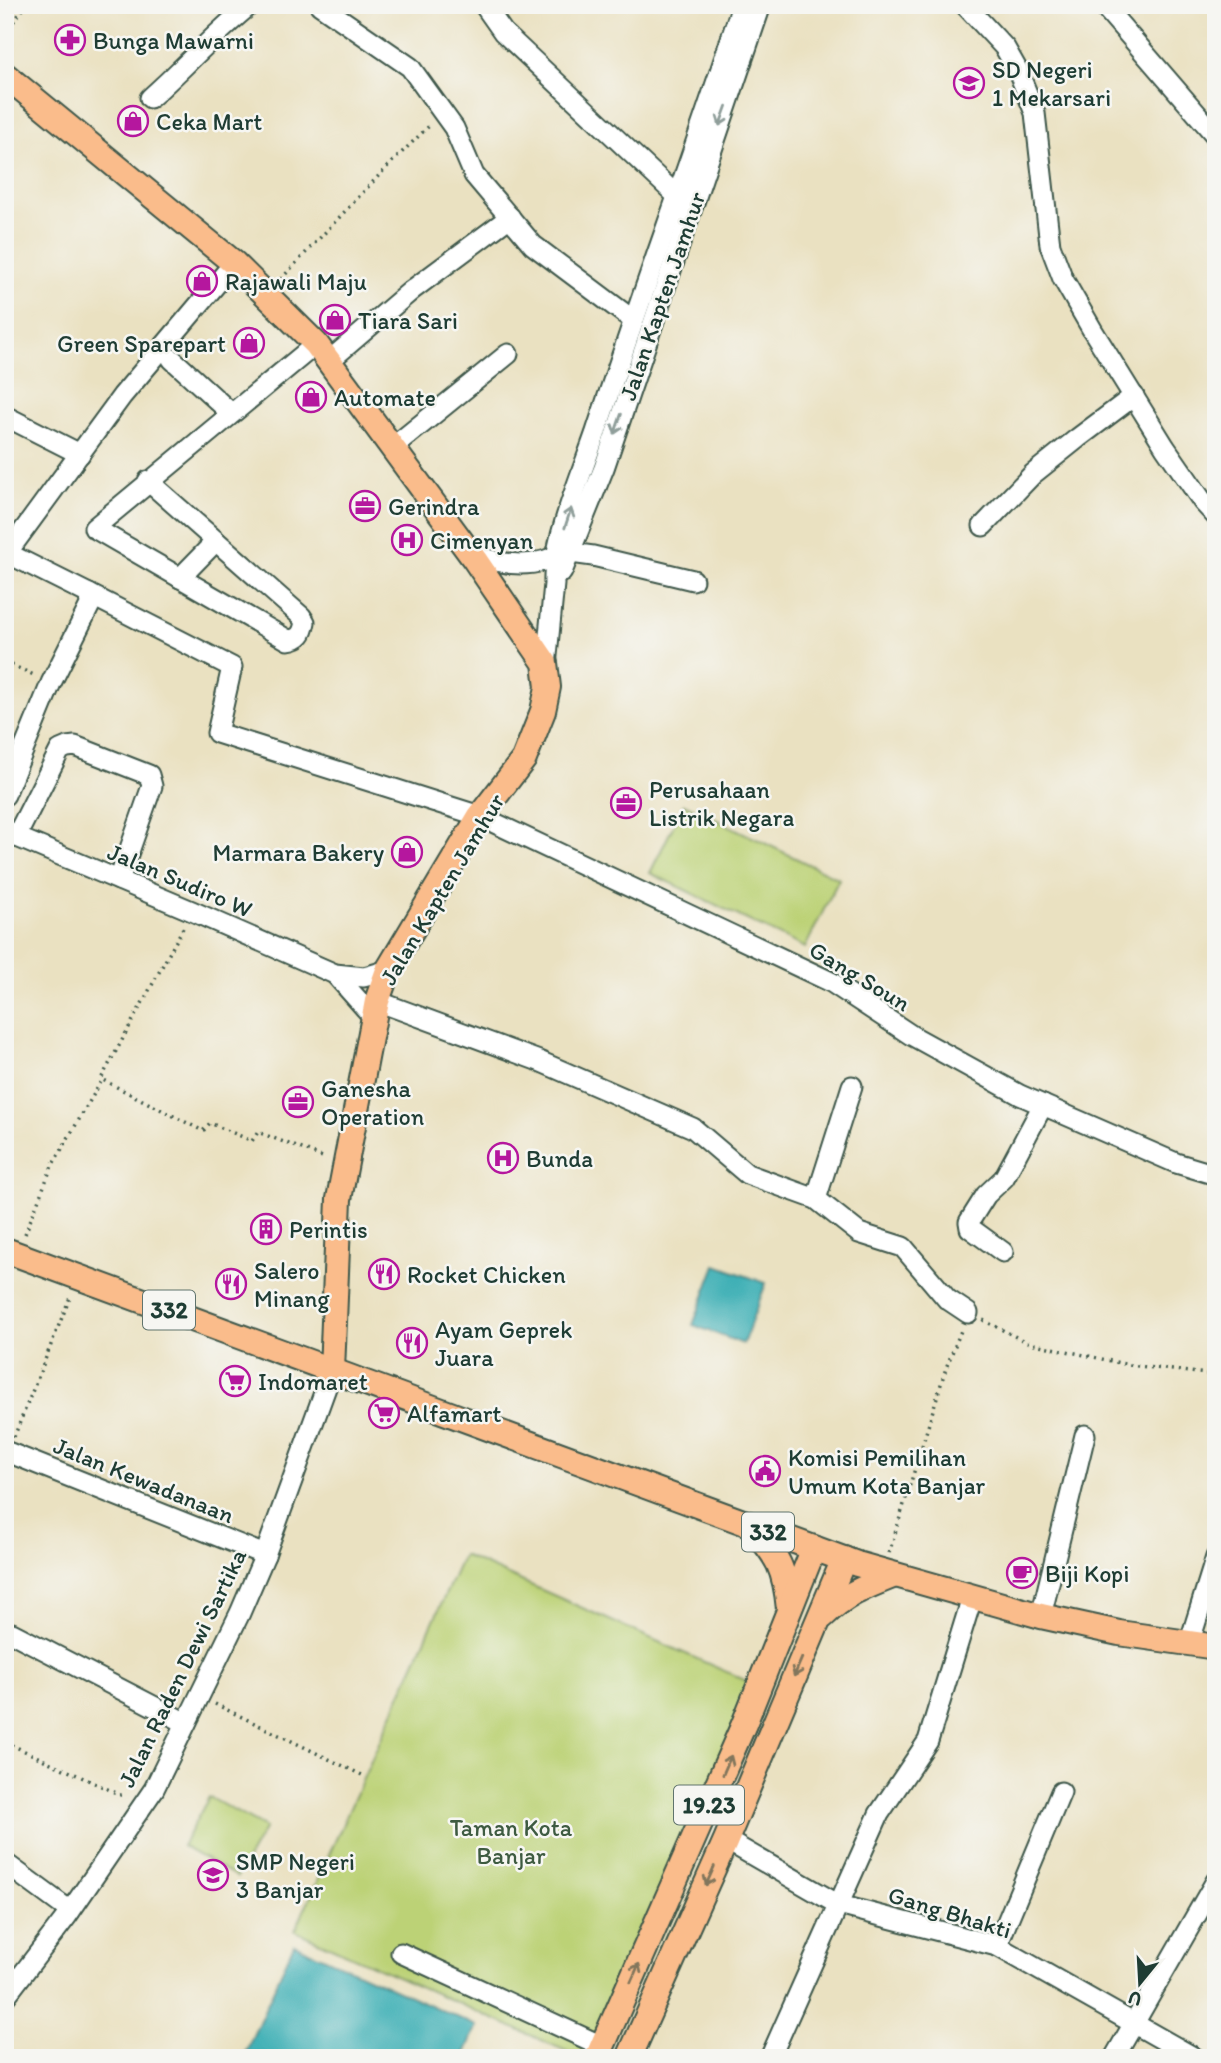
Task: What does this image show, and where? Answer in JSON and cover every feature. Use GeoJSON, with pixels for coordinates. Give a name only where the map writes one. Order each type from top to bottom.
{"type":"FeatureCollection","features":[{"type":"Feature","properties":{"kind":"main road","name":"Jalan Kapten Jamhur"},"geometry":{"type":"LineString","coordinates":[[5,75],[234,263],[322,353],[469,553],[533,643],[545,666],[548,687],[543,711],[524,759],[480,816],[388,970],[375,1009],[339,1199],[332,1371]]}},
{"type":"Feature","properties":{"kind":"main road","name":"332"},"geometry":{"type":"LineString","coordinates":[[11,1253],[889,1574],[1041,1616],[1119,1633],[1216,1647]]}},
{"type":"Feature","properties":{"kind":"main road"},"geometry":{"type":"LineString","coordinates":[[750,1524],[779,1562],[786,1579],[789,1609]]}},
{"type":"Feature","properties":{"kind":"main road","name":"19.23"},"geometry":{"type":"LineString","coordinates":[[599,2052],[744,1724],[814,1548]]}},
{"type":"Feature","properties":{"kind":"main road","name":"19.23"},"geometry":{"type":"LineString","coordinates":[[629,2058],[726,1840],[844,1559]]}},
{"type":"Feature","properties":{"kind":"main road"},"geometry":{"type":"LineString","coordinates":[[817,1622],[842,1598],[889,1574]]}},
{"type":"Feature","properties":{"kind":"main road"},"geometry":{"type":"LineString","coordinates":[[620,2007],[646,2019]]}},
{"type":"Feature","properties":{"kind":"street"},"geometry":{"type":"LineString","coordinates":[[150,98],[182,70],[214,35],[250,5]]}},
{"type":"Feature","properties":{"kind":"street"},"geometry":{"type":"LineString","coordinates":[[320,5],[410,67],[454,128],[474,175],[533,244],[633,320]]}},
{"type":"Feature","properties":{"kind":"street"},"geometry":{"type":"LineString","coordinates":[[484,5],[503,32],[676,195]]}},
{"type":"Feature","properties":{"kind":"street","name":"Jalan Kapten Jamhur"},"geometry":{"type":"LineString","coordinates":[[545,666],[554,584],[604,468],[727,81],[742,5]]}},
{"type":"Feature","properties":{"kind":"street","name":"Jalan Kapten Jamhur"},"geometry":{"type":"LineString","coordinates":[[567,551],[633,320],[676,195],[761,5]]}},
{"type":"Feature","properties":{"kind":"street"},"geometry":{"type":"LineString","coordinates":[[965,5],[1005,48],[1018,71],[1035,113],[1050,245],[1063,279],[1165,447],[1203,502],[1216,516]]}},
{"type":"Feature","properties":{"kind":"street"},"geometry":{"type":"LineString","coordinates":[[1103,5],[1216,136]]}},
{"type":"Feature","properties":{"kind":"street"},"geometry":{"type":"LineString","coordinates":[[148,481],[301,616],[304,622],[296,639],[288,640],[94,528],[148,481],[231,413],[412,290],[510,217]]}},
{"type":"Feature","properties":{"kind":"street"},"geometry":{"type":"LineString","coordinates":[[5,795],[51,682],[90,604],[89,594],[6,552],[122,396],[234,263]]}},
{"type":"Feature","properties":{"kind":"street"},"geometry":{"type":"LineString","coordinates":[[392,448],[508,354]]}},
{"type":"Feature","properties":{"kind":"street"},"geometry":{"type":"LineString","coordinates":[[172,359],[231,413]]}},
{"type":"Feature","properties":{"kind":"street"},"geometry":{"type":"LineString","coordinates":[[984,526],[1034,474],[1134,396]]}},
{"type":"Feature","properties":{"kind":"street"},"geometry":{"type":"LineString","coordinates":[[5,416],[80,454]]}},
{"type":"Feature","properties":{"kind":"street"},"geometry":{"type":"LineString","coordinates":[[180,578],[216,541]]}},
{"type":"Feature","properties":{"kind":"street"},"geometry":{"type":"LineString","coordinates":[[469,553],[492,561],[521,564],[541,562],[567,551],[693,580]]}},
{"type":"Feature","properties":{"kind":"street","name":"Gang Soun"},"geometry":{"type":"LineString","coordinates":[[89,594],[232,667],[218,733],[480,816],[831,982],[911,1035],[1043,1105],[1176,1163],[1216,1175]]}},
{"type":"Feature","properties":{"kind":"street"},"geometry":{"type":"LineString","coordinates":[[11,835],[60,750],[75,747],[149,775],[152,786],[119,880]]}},
{"type":"Feature","properties":{"kind":"street","name":"Jalan Sudiro W"},"geometry":{"type":"LineString","coordinates":[[11,835],[335,974]]}},
{"type":"Feature","properties":{"kind":"street"},"geometry":{"type":"LineString","coordinates":[[335,974],[364,977],[388,970]]}},
{"type":"Feature","properties":{"kind":"street"},"geometry":{"type":"LineString","coordinates":[[335,974],[375,1009],[539,1061],[692,1128],[747,1174],[816,1199],[859,1233],[903,1247],[947,1299],[968,1313]]}},
{"type":"Feature","properties":{"kind":"street"},"geometry":{"type":"LineString","coordinates":[[816,1199],[852,1086]]}},
{"type":"Feature","properties":{"kind":"street"},"geometry":{"type":"LineString","coordinates":[[1003,1252],[970,1228],[969,1222],[986,1195],[1004,1178],[1043,1105]]}},
{"type":"Feature","properties":{"kind":"street","name":"Jalan Raden Dewi Sartika"},"geometry":{"type":"LineString","coordinates":[[5,1997],[70,1911],[154,1788],[240,1613],[265,1555],[332,1371]]}},
{"type":"Feature","properties":{"kind":"street"},"geometry":{"type":"LineString","coordinates":[[1041,1616],[1085,1435]]}},
{"type":"Feature","properties":{"kind":"street","name":"Jalan Kewadanaan"},"geometry":{"type":"LineString","coordinates":[[7,1452],[265,1555]]}},
{"type":"Feature","properties":{"kind":"street"},"geometry":{"type":"LineString","coordinates":[[1189,1644],[1216,1558]]}},
{"type":"Feature","properties":{"kind":"street"},"geometry":{"type":"LineString","coordinates":[[770,2058],[879,1814],[928,1741],[972,1598]]}},
{"type":"Feature","properties":{"kind":"street"},"geometry":{"type":"LineString","coordinates":[[12,1633],[186,1723]]}},
{"type":"Feature","properties":{"kind":"street"},"geometry":{"type":"LineString","coordinates":[[997,1946],[1061,1793]]}},
{"type":"Feature","properties":{"kind":"street","name":"Gang Bhakti"},"geometry":{"type":"LineString","coordinates":[[726,1840],[839,1905],[997,1946],[1195,2058]]}},
{"type":"Feature","properties":{"kind":"street"},"geometry":{"type":"LineString","coordinates":[[5,1863],[70,1911]]}},
{"type":"Feature","properties":{"kind":"street"},"geometry":{"type":"LineString","coordinates":[[1114,2058],[1216,1881]]}},
{"type":"Feature","properties":{"kind":"street"},"geometry":{"type":"LineString","coordinates":[[401,1953],[599,2052]]}},
{"type":"Feature","properties":{"kind":"path"},"geometry":{"type":"LineString","coordinates":[[5,33],[26,5]]}},
{"type":"Feature","properties":{"kind":"path"},"geometry":{"type":"LineString","coordinates":[[265,294],[443,113]]}},
{"type":"Feature","properties":{"kind":"path"},"geometry":{"type":"LineString","coordinates":[[5,662],[51,682]]}},
{"type":"Feature","properties":{"kind":"path"},"geometry":{"type":"LineString","coordinates":[[11,1253],[52,1166],[102,1080],[192,911]]}},
{"type":"Feature","properties":{"kind":"path"},"geometry":{"type":"LineString","coordinates":[[102,1080],[203,1131],[210,1123],[252,1141],[258,1132],[345,1166]]}},
{"type":"Feature","properties":{"kind":"path"},"geometry":{"type":"LineString","coordinates":[[7,1452],[79,1277]]}},
{"type":"Feature","properties":{"kind":"path"},"geometry":{"type":"LineString","coordinates":[[889,1574],[946,1368],[968,1313],[1026,1342],[1129,1365],[1216,1375]]}},
{"type":"Feature","properties":{"kind":"path"},"geometry":{"type":"LineString","coordinates":[[199,1696],[364,1776]]}},
{"type":"Feature","properties":{"kind":"path"},"geometry":{"type":"LineString","coordinates":[[5,1742],[89,1778],[143,1805]]}},
{"type":"Feature","properties":{"kind":"green space"},"geometry":{"type":"Polygon","coordinates":[[[684,804],[839,879],[805,948],[650,873],[684,804]]]}},
{"type":"Feature","properties":{"kind":"green space","name":"Taman Kota Banjar"},"geometry":{"type":"Polygon","coordinates":[[[463,1555],[756,1685],[590,2058],[582,2058],[295,1931],[463,1555]]]}},
{"type":"Feature","properties":{"kind":"green space"},"geometry":{"type":"Polygon","coordinates":[[[209,1797],[265,1828],[237,1877],[182,1846],[209,1797]]]}},
{"type":"Feature","properties":{"kind":"water"},"geometry":{"type":"Polygon","coordinates":[[[716,1265],[766,1283],[743,1344],[693,1325],[716,1265]]]}},
{"type":"Feature","properties":{"kind":"water"},"geometry":{"type":"Polygon","coordinates":[[[294,1944],[477,2026],[463,2058],[243,2058],[294,1944]]]}},
{"type":"Feature","properties":{"kind":"place","name":"Bunga Mawarni"},"geometry":{"type":"Point","coordinates":[70,40]}},
{"type":"Feature","properties":{"kind":"place","name":"SD Negeri 1 Mekarsari"},"geometry":{"type":"Point","coordinates":[969,83]}},
{"type":"Feature","properties":{"kind":"place","name":"Ceka Mart"},"geometry":{"type":"Point","coordinates":[133,121]}},
{"type":"Feature","properties":{"kind":"place","name":"Rajawali Maju"},"geometry":{"type":"Point","coordinates":[202,281]}},
{"type":"Feature","properties":{"kind":"place","name":"Tiara Sari"},"geometry":{"type":"Point","coordinates":[335,320]}},
{"type":"Feature","properties":{"kind":"place","name":"Green Sparepart"},"geometry":{"type":"Point","coordinates":[249,343]}},
{"type":"Feature","properties":{"kind":"place","name":"Automate"},"geometry":{"type":"Point","coordinates":[311,397]}},
{"type":"Feature","properties":{"kind":"place","name":"Gerindra"},"geometry":{"type":"Point","coordinates":[365,506]}},
{"type":"Feature","properties":{"kind":"place","name":"Cimenyan"},"geometry":{"type":"Point","coordinates":[407,540]}},
{"type":"Feature","properties":{"kind":"place","name":"Perusahaan Listrik Negara"},"geometry":{"type":"Point","coordinates":[626,803]}},
{"type":"Feature","properties":{"kind":"place","name":"Marmara Bakery"},"geometry":{"type":"Point","coordinates":[407,852]}},
{"type":"Feature","properties":{"kind":"place","name":"Ganesha Operation"},"geometry":{"type":"Point","coordinates":[298,1102]}},
{"type":"Feature","properties":{"kind":"place","name":"Bunda"},"geometry":{"type":"Point","coordinates":[503,1158]}},
{"type":"Feature","properties":{"kind":"place","name":"Perintis"},"geometry":{"type":"Point","coordinates":[266,1229]}},
{"type":"Feature","properties":{"kind":"place","name":"Rocket Chicken"},"geometry":{"type":"Point","coordinates":[384,1274]}},
{"type":"Feature","properties":{"kind":"place","name":"Salero Minang"},"geometry":{"type":"Point","coordinates":[231,1284]}},
{"type":"Feature","properties":{"kind":"place","name":"Ayam Geprek Juara"},"geometry":{"type":"Point","coordinates":[412,1343]}},
{"type":"Feature","properties":{"kind":"place","name":"Indomaret"},"geometry":{"type":"Point","coordinates":[235,1381]}},
{"type":"Feature","properties":{"kind":"place","name":"Alfamart"},"geometry":{"type":"Point","coordinates":[384,1413]}},
{"type":"Feature","properties":{"kind":"place","name":"Komisi Pemilihan Umum Kota Banjar"},"geometry":{"type":"Point","coordinates":[765,1471]}},
{"type":"Feature","properties":{"kind":"place","name":"Biji Kopi"},"geometry":{"type":"Point","coordinates":[1022,1573]}},
{"type":"Feature","properties":{"kind":"place","name":"SMP Negeri 3 Banjar"},"geometry":{"type":"Point","coordinates":[213,1875]}}]}
